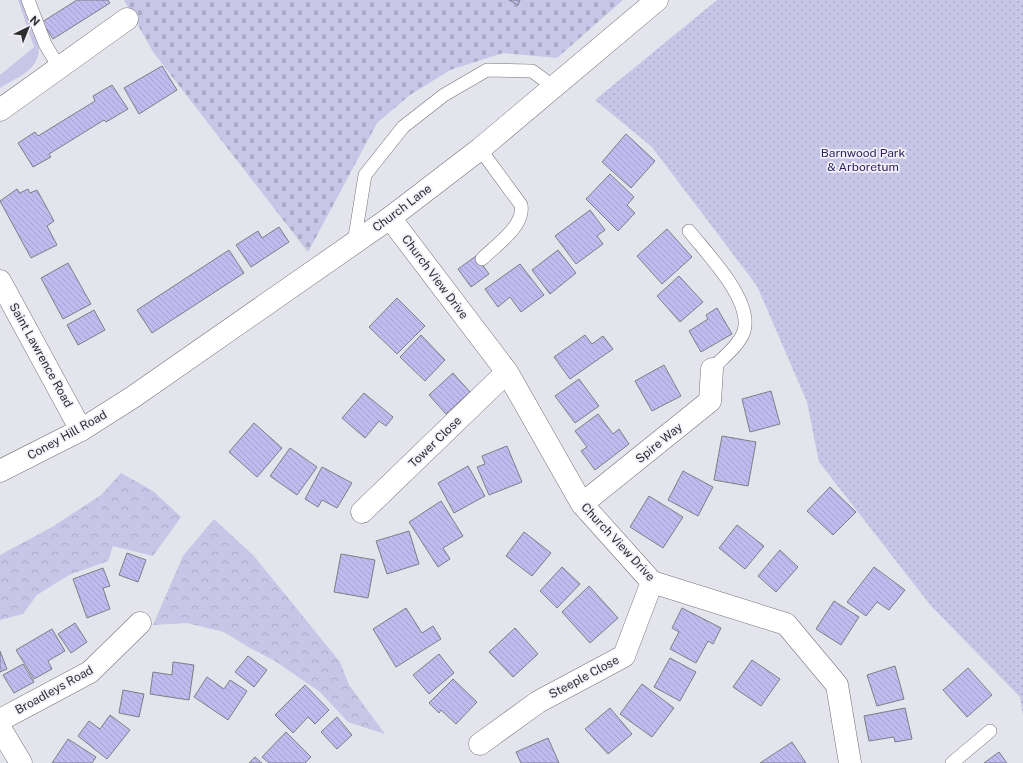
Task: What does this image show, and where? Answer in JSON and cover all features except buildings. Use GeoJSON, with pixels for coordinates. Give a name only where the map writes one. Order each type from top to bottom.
{"type":"FeatureCollection","features":[{"type":"Feature","properties":{"kind":"street","name":"Church Lane"},"geometry":{"type":"LineString","coordinates":[[133,397],[390,218],[480,149],[657,0]]}},
{"type":"Feature","properties":{"kind":"street"},"geometry":{"type":"LineString","coordinates":[[0,110],[60,69],[127,20]]}},
{"type":"Feature","properties":{"kind":"street","name":"Church View Drive"},"geometry":{"type":"LineString","coordinates":[[390,218],[508,372],[582,504],[652,582],[786,624],[837,685],[850,763]]}},
{"type":"Feature","properties":{"kind":"street","name":"Saint Lawrence Road"},"geometry":{"type":"LineString","coordinates":[[0,281],[81,430]]}},
{"type":"Feature","properties":{"kind":"street","name":"Spire Way"},"geometry":{"type":"LineString","coordinates":[[582,504],[710,401],[712,369]]}},
{"type":"Feature","properties":{"kind":"street","name":"Tower Close"},"geometry":{"type":"LineString","coordinates":[[362,512],[508,372]]}},
{"type":"Feature","properties":{"kind":"street","name":"Coney Hill Road"},"geometry":{"type":"LineString","coordinates":[[0,471],[81,430],[133,397]]}},
{"type":"Feature","properties":{"kind":"street","name":"Steeple Close"},"geometry":{"type":"LineString","coordinates":[[480,744],[538,702],[624,656],[652,582]]}},
{"type":"Feature","properties":{"kind":"street","name":"Broadleys Road"},"geometry":{"type":"LineString","coordinates":[[0,720],[90,672],[140,623]]}},
{"type":"Feature","properties":{"kind":"street"},"geometry":{"type":"LineString","coordinates":[[0,728],[21,763]]}},
{"type":"Feature","properties":{"kind":"lane"},"geometry":{"type":"LineString","coordinates":[[28,0],[43,38],[60,69]]}},
{"type":"Feature","properties":{"kind":"lane"},"geometry":{"type":"LineString","coordinates":[[354,244],[365,175],[403,127],[444,95],[488,70],[532,71],[554,87]]}},
{"type":"Feature","properties":{"kind":"lane"},"geometry":{"type":"LineString","coordinates":[[480,149],[521,205],[522,212],[519,221],[482,259]]}},
{"type":"Feature","properties":{"kind":"lane"},"geometry":{"type":"LineString","coordinates":[[689,231],[732,287],[740,300],[744,316],[744,331],[739,340],[712,369]]}},
{"type":"Feature","properties":{"kind":"lane"},"geometry":{"type":"LineString","coordinates":[[952,763],[990,730]]}},
{"type":"Feature","properties":{"kind":"green space"},"geometry":{"type":"Polygon","coordinates":[[[18,0],[21,0],[39,48],[38,56],[31,68],[20,77],[0,88],[0,75],[34,47],[18,0]]]}},
{"type":"Feature","properties":{"kind":"green space"},"geometry":{"type":"Polygon","coordinates":[[[124,0],[623,0],[557,58],[503,53],[450,70],[410,95],[377,123],[308,252],[153,52],[124,0]]]}},
{"type":"Feature","properties":{"kind":"green space","name":"Barnwood Park & Arboretum"},"geometry":{"type":"Polygon","coordinates":[[[717,0],[1023,0],[1023,715],[1020,697],[931,606],[819,462],[807,402],[757,286],[652,147],[595,100],[717,0]]]}},
{"type":"Feature","properties":{"kind":"green space"},"geometry":{"type":"Polygon","coordinates":[[[121,473],[153,491],[181,517],[153,556],[113,546],[108,561],[69,575],[37,595],[23,614],[0,620],[0,555],[52,527],[101,495],[121,473]]]}},
{"type":"Feature","properties":{"kind":"green space"},"geometry":{"type":"Polygon","coordinates":[[[214,519],[254,556],[340,662],[349,685],[385,734],[348,722],[320,692],[275,661],[224,632],[187,623],[153,625],[183,556],[214,519]]]}}]}
